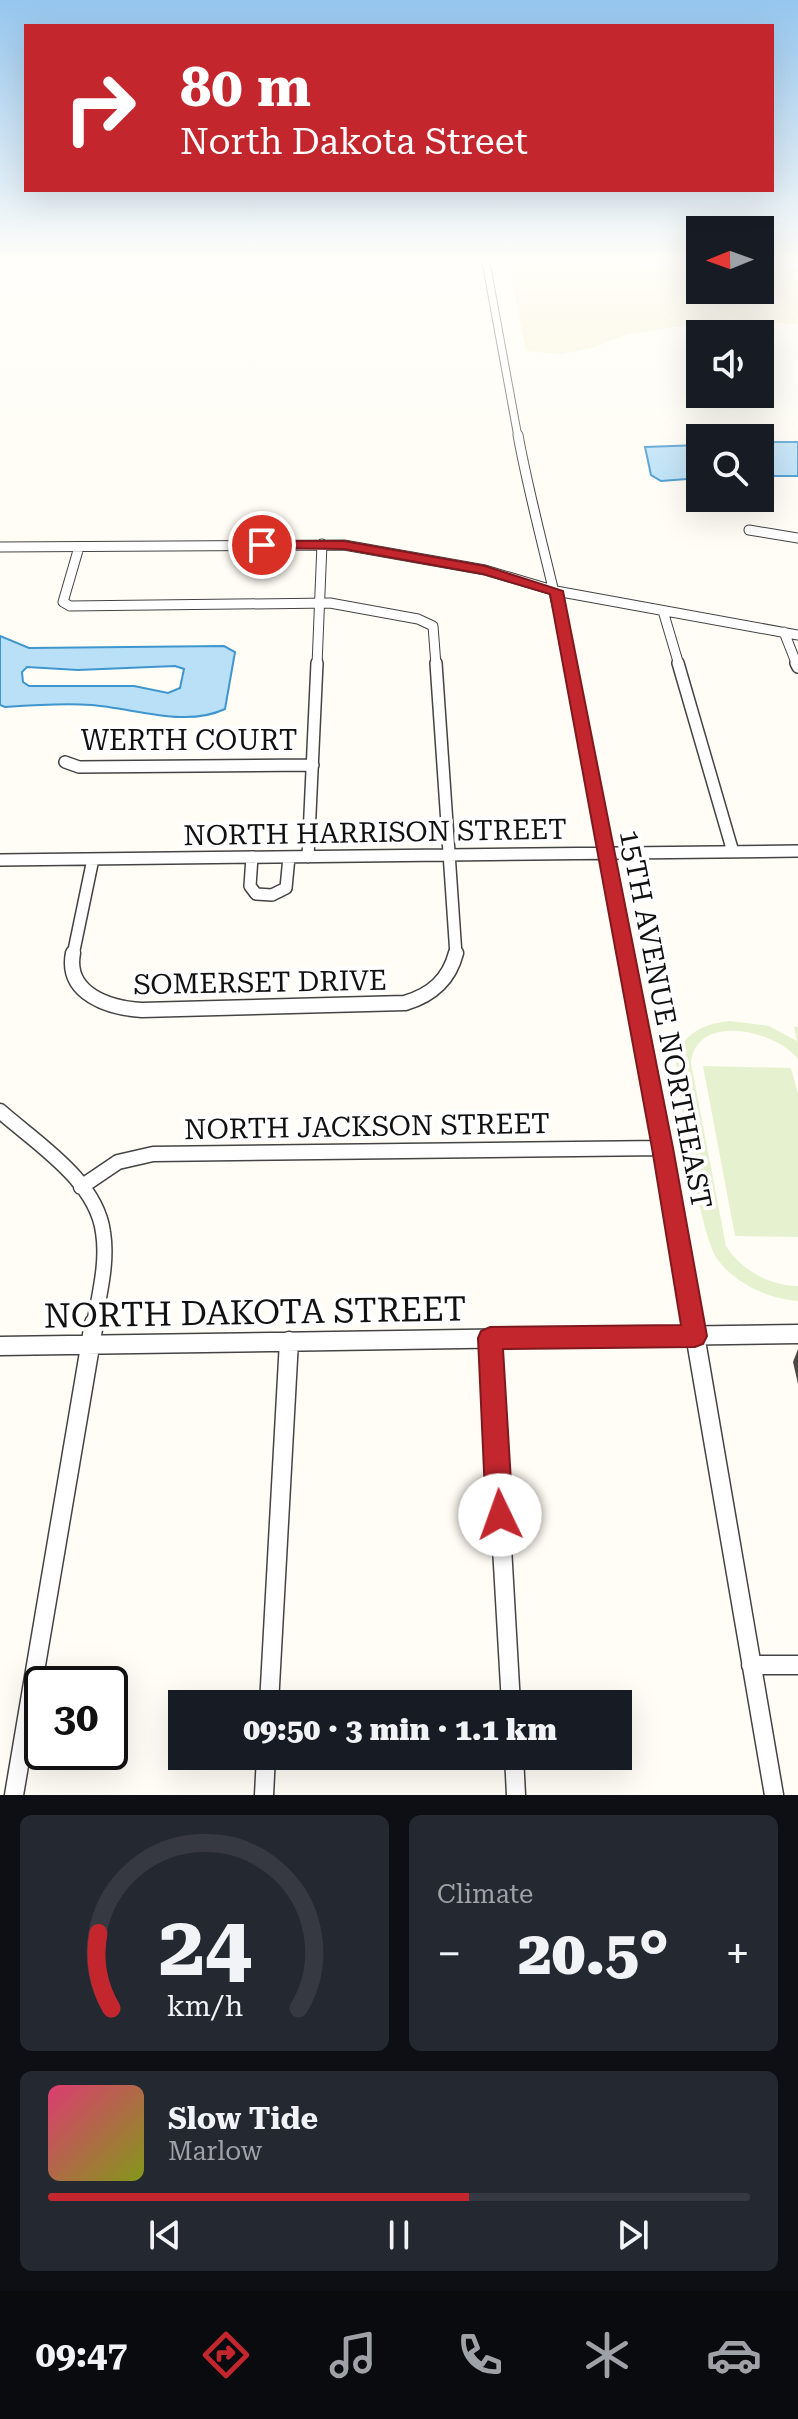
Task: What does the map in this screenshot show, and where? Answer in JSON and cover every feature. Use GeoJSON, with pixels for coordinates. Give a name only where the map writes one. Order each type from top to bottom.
{"type":"FeatureCollection","features":[{"type":"Feature","properties":{"kind":"street","name":"15TH AVENUE NORTHEAST"},"geometry":{"type":"LineString","coordinates":[[501,341],[533,515],[556,591],[663,1148],[774,1795]]}},
{"type":"Feature","properties":{"kind":"street"},"geometry":{"type":"LineString","coordinates":[[749,530],[798,538]]}},
{"type":"Feature","properties":{"kind":"street"},"geometry":{"type":"LineString","coordinates":[[308,857],[322,544]]}},
{"type":"Feature","properties":{"kind":"street"},"geometry":{"type":"LineString","coordinates":[[0,547],[344,545],[485,570],[556,591],[798,635]]}},
{"type":"Feature","properties":{"kind":"street"},"geometry":{"type":"LineString","coordinates":[[79,547],[63,602],[70,606],[320,603],[418,619],[433,626],[450,855]]}},
{"type":"Feature","properties":{"kind":"street"},"geometry":{"type":"LineString","coordinates":[[663,611],[733,852]]}},
{"type":"Feature","properties":{"kind":"street"},"geometry":{"type":"LineString","coordinates":[[784,632],[798,667]]}},
{"type":"Feature","properties":{"kind":"street","name":"WERTH COURT"},"geometry":{"type":"LineString","coordinates":[[65,762],[79,767],[313,765]]}},
{"type":"Feature","properties":{"kind":"street","name":"NORTH HARRISON STREET"},"geometry":{"type":"LineString","coordinates":[[0,860],[798,851]]}},
{"type":"Feature","properties":{"kind":"street","name":"SOMERSET DRIVE"},"geometry":{"type":"LineString","coordinates":[[93,859],[72,955],[72,974],[83,991],[99,1002],[142,1010],[394,1005],[428,996],[448,976],[456,954],[450,855]]}},
{"type":"Feature","properties":{"kind":"street"},"geometry":{"type":"LineString","coordinates":[[252,857],[249,884],[253,892],[262,896],[276,895],[286,888],[289,857]]}},
{"type":"Feature","properties":{"kind":"street"},"geometry":{"type":"LineString","coordinates":[[0,1111],[81,1187],[99,1215],[104,1233],[104,1266],[92,1344],[14,1795]]}},
{"type":"Feature","properties":{"kind":"street","name":"NORTH JACKSON STREET"},"geometry":{"type":"LineString","coordinates":[[81,1187],[118,1162],[153,1154],[663,1148]]}},
{"type":"Feature","properties":{"kind":"street","name":"NORTH DAKOTA STREET"},"geometry":{"type":"LineString","coordinates":[[0,1346],[798,1334]]}},
{"type":"Feature","properties":{"kind":"street"},"geometry":{"type":"LineString","coordinates":[[490,1338],[510,1690]]}},
{"type":"Feature","properties":{"kind":"street"},"geometry":{"type":"LineString","coordinates":[[270,1690],[289,1341]]}},
{"type":"Feature","properties":{"kind":"street"},"geometry":{"type":"LineString","coordinates":[[751,1665],[798,1665]]}},
{"type":"Feature","properties":{"kind":"street"},"geometry":{"type":"LineString","coordinates":[[264,1795],[265,1770]]}},
{"type":"Feature","properties":{"kind":"street"},"geometry":{"type":"LineString","coordinates":[[515,1770],[516,1795]]}},
{"type":"Feature","properties":{"kind":"shaded area"},"geometry":{"type":"Polygon","coordinates":[[[524,341],[611,341],[592,348],[561,354],[526,351],[524,341]]]}},
{"type":"Feature","properties":{"kind":"green space"},"geometry":{"type":"Polygon","coordinates":[[[730,1021],[769,1026],[797,1041],[794,1027],[798,1027],[798,1059],[773,1040],[738,1031],[707,1037],[696,1047],[691,1063],[726,1246],[732,1255],[757,1275],[777,1283],[798,1286],[798,1301],[765,1293],[725,1269],[711,1246],[704,1224],[686,1134],[676,1062],[678,1052],[688,1037],[703,1027],[730,1021]]]}},
{"type":"Feature","properties":{"kind":"green space"},"geometry":{"type":"Polygon","coordinates":[[[703,1066],[791,1068],[798,1094],[798,1237],[735,1236],[703,1066]]]}},
{"type":"Feature","properties":{"kind":"water"},"geometry":{"type":"Polygon","coordinates":[[[774,442],[798,442],[798,476],[774,476],[774,442]]]}},
{"type":"Feature","properties":{"kind":"water"},"geometry":{"type":"Polygon","coordinates":[[[686,446],[686,479],[661,481],[651,475],[645,447],[686,446]]]}},
{"type":"Feature","properties":{"kind":"water"},"geometry":{"type":"Polygon","coordinates":[[[0,636],[29,648],[224,646],[235,652],[225,709],[210,714],[176,717],[80,704],[0,705],[0,636]],[[175,666],[78,670],[27,667],[22,672],[23,682],[29,686],[134,686],[168,693],[180,688],[184,669],[175,666]]]}},
{"type":"Feature","properties":{"kind":"route"},"geometry":{"type":"LineString","coordinates":[[262,545],[344,545],[485,570],[520,583],[556,591],[663,1148],[695,1336],[490,1338],[500,1515]]}}]}
